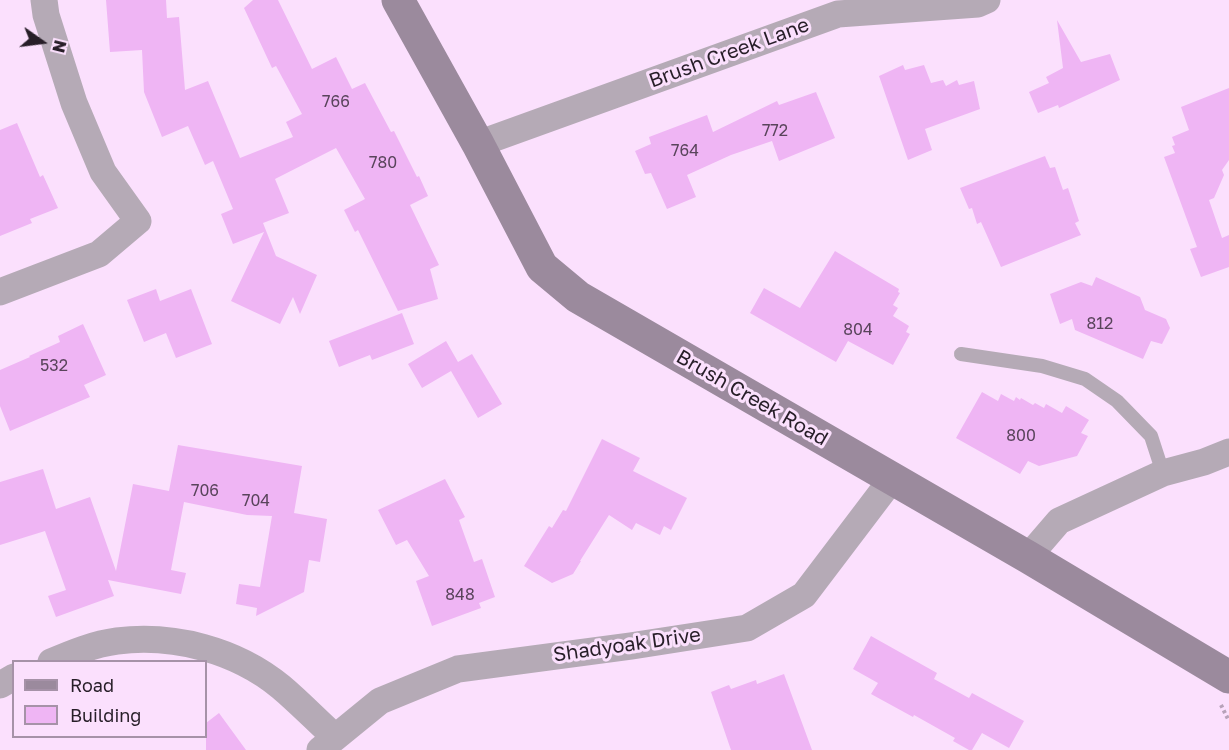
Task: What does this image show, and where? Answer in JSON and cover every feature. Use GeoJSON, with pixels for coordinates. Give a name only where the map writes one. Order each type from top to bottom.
{"type":"FeatureCollection","features":[{"type":"Feature","properties":{"kind":"street"},"geometry":{"type":"LineString","coordinates":[[0,292],[99,254],[138,221],[104,172],[74,103],[45,15],[44,0]]}},
{"type":"Feature","properties":{"kind":"street","name":"Brush Creek Road"},"geometry":{"type":"LineString","coordinates":[[398,0],[478,144],[542,267],[578,297],[1028,557],[1229,677]]}},
{"type":"Feature","properties":{"kind":"street","name":"Brush Creek Lane"},"geometry":{"type":"LineString","coordinates":[[478,144],[838,14],[978,4],[987,0]]}},
{"type":"Feature","properties":{"kind":"street"},"geometry":{"type":"LineString","coordinates":[[1028,557],[1059,521],[1163,473],[1204,462],[1229,452]]}},
{"type":"Feature","properties":{"kind":"street","name":"Shadyoak Drive"},"geometry":{"type":"LineString","coordinates":[[328,744],[380,701],[458,669],[747,628],[804,595],[892,479]]}},
{"type":"Feature","properties":{"kind":"street"},"geometry":{"type":"LineString","coordinates":[[56,660],[83,649],[115,641],[145,639],[175,641],[212,649],[248,665],[280,686],[328,744]]}},
{"type":"Feature","properties":{"kind":"lane"},"geometry":{"type":"LineString","coordinates":[[961,354],[1042,366],[1085,379],[1117,401],[1151,436],[1163,473]]}},
{"type":"Feature","properties":{"kind":"building"},"geometry":{"type":"Polygon","coordinates":[[[106,0],[166,0],[167,18],[179,17],[185,90],[208,81],[240,158],[293,137],[286,122],[302,114],[276,66],[272,68],[244,8],[253,0],[278,0],[312,69],[336,57],[352,89],[365,83],[391,132],[394,131],[417,177],[419,176],[428,196],[410,205],[439,265],[430,269],[438,299],[398,311],[358,230],[355,232],[344,210],[365,199],[336,148],[275,179],[289,213],[263,223],[276,256],[317,275],[300,314],[293,297],[280,324],[231,301],[264,232],[233,244],[221,214],[233,209],[213,161],[205,165],[188,126],[162,137],[144,92],[142,50],[110,52],[106,0]]]}},
{"type":"Feature","properties":{"kind":"building"},"geometry":{"type":"Polygon","coordinates":[[[1057,20],[1081,62],[1110,54],[1120,80],[1059,108],[1058,105],[1038,113],[1029,92],[1049,83],[1046,77],[1063,68],[1057,20]]]}},
{"type":"Feature","properties":{"kind":"building"},"geometry":{"type":"Polygon","coordinates":[[[903,65],[905,70],[924,65],[931,83],[943,80],[946,86],[957,80],[959,85],[974,81],[980,109],[925,129],[932,150],[908,160],[879,76],[903,65]]]}},
{"type":"Feature","properties":{"kind":"building"},"geometry":{"type":"Polygon","coordinates":[[[1229,88],[1229,160],[1222,170],[1224,175],[1214,198],[1209,200],[1222,238],[1229,235],[1229,267],[1201,277],[1190,249],[1197,247],[1164,157],[1175,153],[1172,137],[1189,130],[1181,107],[1229,88]]]}},
{"type":"Feature","properties":{"kind":"building"},"geometry":{"type":"Polygon","coordinates":[[[816,92],[835,138],[779,161],[772,141],[731,155],[687,175],[696,197],[667,209],[651,173],[645,174],[635,151],[651,144],[649,137],[707,115],[713,132],[777,101],[779,105],[816,92]]]}},
{"type":"Feature","properties":{"kind":"building"},"geometry":{"type":"Polygon","coordinates":[[[17,123],[40,177],[43,175],[58,208],[30,219],[32,223],[0,236],[0,130],[17,123]]]}},
{"type":"Feature","properties":{"kind":"building"},"geometry":{"type":"Polygon","coordinates":[[[1045,156],[1050,168],[1055,167],[1063,190],[1068,188],[1079,221],[1075,223],[1081,235],[1001,267],[981,222],[977,224],[972,208],[969,209],[960,188],[1045,156]]]}},
{"type":"Feature","properties":{"kind":"building"},"geometry":{"type":"Polygon","coordinates":[[[835,251],[899,289],[900,293],[893,305],[898,308],[893,316],[909,326],[906,332],[910,334],[893,365],[848,341],[836,362],[750,313],[764,288],[800,308],[835,251]]]}},
{"type":"Feature","properties":{"kind":"building"},"geometry":{"type":"Polygon","coordinates":[[[1096,277],[1140,297],[1145,310],[1166,319],[1170,328],[1162,344],[1151,341],[1143,359],[1075,330],[1072,319],[1060,324],[1050,294],[1081,282],[1092,286],[1096,277]]]}},
{"type":"Feature","properties":{"kind":"building"},"geometry":{"type":"Polygon","coordinates":[[[156,289],[160,301],[191,289],[212,344],[176,358],[166,333],[144,342],[127,300],[156,289]]]}},
{"type":"Feature","properties":{"kind":"building"},"geometry":{"type":"Polygon","coordinates":[[[402,313],[414,344],[372,360],[370,355],[339,367],[329,341],[402,313]]]}},
{"type":"Feature","properties":{"kind":"building"},"geometry":{"type":"Polygon","coordinates":[[[83,324],[106,375],[84,385],[90,397],[10,431],[0,406],[0,370],[60,342],[58,336],[83,324]]]}},
{"type":"Feature","properties":{"kind":"building"},"geometry":{"type":"Polygon","coordinates":[[[446,341],[458,362],[472,354],[502,404],[478,418],[451,371],[422,388],[408,364],[446,341]]]}},
{"type":"Feature","properties":{"kind":"building"},"geometry":{"type":"Polygon","coordinates":[[[982,392],[998,401],[1001,394],[1014,401],[1016,397],[1020,400],[1021,398],[1044,408],[1046,404],[1062,413],[1066,406],[1089,420],[1081,433],[1088,436],[1077,456],[1039,466],[1028,461],[1020,474],[956,438],[982,392]]]}},
{"type":"Feature","properties":{"kind":"building"},"geometry":{"type":"Polygon","coordinates":[[[602,439],[640,458],[633,471],[687,498],[671,530],[664,526],[660,535],[636,523],[632,530],[609,515],[573,574],[552,583],[524,566],[549,526],[552,528],[563,510],[566,511],[602,439]]]}},
{"type":"Feature","properties":{"kind":"building"},"geometry":{"type":"Polygon","coordinates":[[[178,445],[302,466],[294,513],[327,519],[320,562],[309,560],[304,592],[256,616],[257,608],[236,604],[239,584],[260,587],[272,516],[247,515],[184,502],[171,570],[186,573],[181,594],[108,580],[114,596],[56,617],[48,596],[66,590],[45,531],[0,545],[0,482],[43,469],[56,509],[90,497],[116,571],[133,484],[169,491],[178,445]]]}},
{"type":"Feature","properties":{"kind":"building"},"geometry":{"type":"Polygon","coordinates":[[[445,479],[465,517],[459,520],[474,562],[482,559],[495,597],[479,603],[481,608],[432,626],[416,581],[429,576],[407,540],[396,545],[378,510],[445,479]]]}},
{"type":"Feature","properties":{"kind":"building"},"geometry":{"type":"Polygon","coordinates":[[[871,636],[937,673],[934,679],[969,698],[972,693],[1024,721],[1009,748],[982,733],[972,750],[969,750],[953,741],[955,738],[871,694],[878,683],[853,669],[871,636]]]}},
{"type":"Feature","properties":{"kind":"building"},"geometry":{"type":"Polygon","coordinates":[[[784,674],[812,750],[731,750],[711,692],[729,685],[731,689],[756,680],[757,684],[784,674]]]}},
{"type":"Feature","properties":{"kind":"building"},"geometry":{"type":"Polygon","coordinates":[[[219,713],[246,750],[206,750],[207,722],[219,713]]]}}]}
